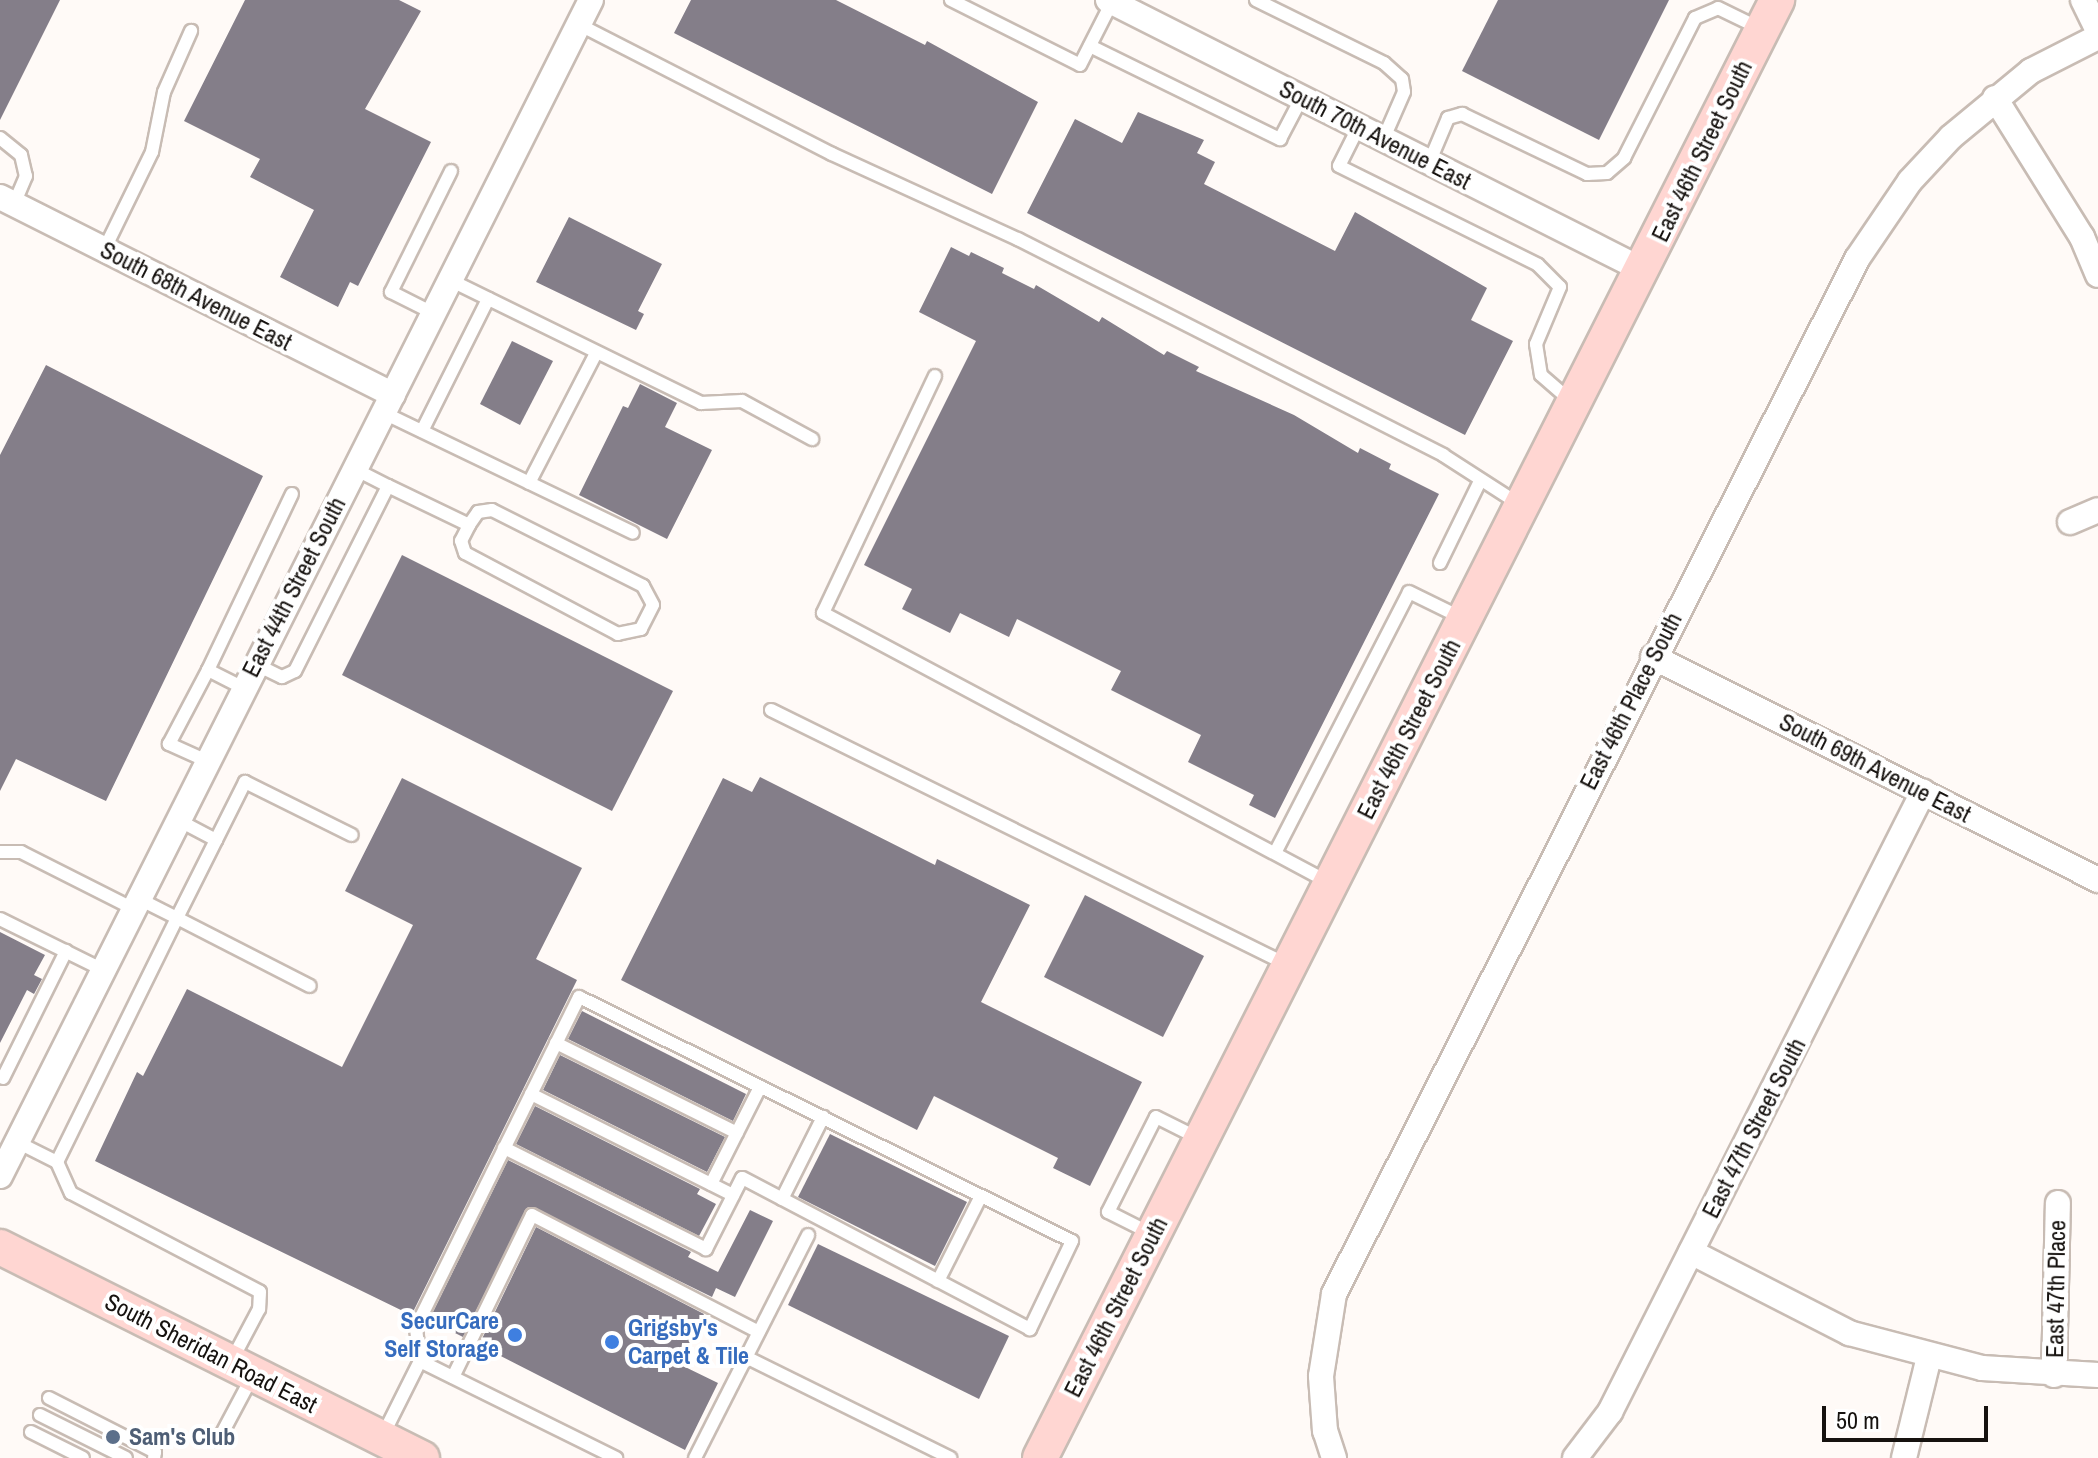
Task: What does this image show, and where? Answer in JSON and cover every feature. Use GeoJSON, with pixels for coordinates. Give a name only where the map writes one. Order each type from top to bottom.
{"type":"FeatureCollection","features":[{"type":"Feature","properties":{"kind":"street","name":"East 44th Street South"},"geometry":{"type":"LineString","coordinates":[[0,1176],[591,0]]}},
{"type":"Feature","properties":{"kind":"street","name":"East 46th Place South"},"geometry":{"type":"LineString","coordinates":[[1334,1458],[1325,1431],[1321,1376],[1334,1294],[1653,657],[1857,259],[1910,181],[1995,98],[2031,71],[2098,34],[2083,0]]}},
{"type":"Feature","properties":{"kind":"street","name":"South 70th Avenue East"},"geometry":{"type":"LineString","coordinates":[[1110,1],[1643,270]]}},
{"type":"Feature","properties":{"kind":"street","name":"East 46th Street South"},"geometry":{"type":"LineString","coordinates":[[1040,1458],[1770,15]]}},
{"type":"Feature","properties":{"kind":"street"},"geometry":{"type":"LineString","coordinates":[[1995,98],[2082,237],[2098,275]]}},
{"type":"Feature","properties":{"kind":"street","name":"South 68th Avenue East"},"geometry":{"type":"LineString","coordinates":[[7,200],[388,404]]}},
{"type":"Feature","properties":{"kind":"street"},"geometry":{"type":"LineString","coordinates":[[2070,522],[2098,510]]}},
{"type":"Feature","properties":{"kind":"street","name":"South 69th Avenue East"},"geometry":{"type":"LineString","coordinates":[[1653,657],[2098,880]]}},
{"type":"Feature","properties":{"kind":"street","name":"East 47th Street South"},"geometry":{"type":"LineString","coordinates":[[1575,1458],[1610,1412],[1923,792]]}},
{"type":"Feature","properties":{"kind":"street","name":"East 47th Place"},"geometry":{"type":"LineString","coordinates":[[2054,1375],[2058,1203]]}},
{"type":"Feature","properties":{"kind":"street","name":"South Sheridan Road East"},"geometry":{"type":"LineString","coordinates":[[0,1247],[422,1458]]}},
{"type":"Feature","properties":{"kind":"street"},"geometry":{"type":"LineString","coordinates":[[1691,1252],[1849,1333],[1929,1357],[2054,1375],[2098,1375]]}},
{"type":"Feature","properties":{"kind":"street"},"geometry":{"type":"LineString","coordinates":[[1904,1458],[1929,1357]]}},
{"type":"Feature","properties":{"kind":"lane"},"geometry":{"type":"LineString","coordinates":[[951,0],[1080,65],[1110,1]]}},
{"type":"Feature","properties":{"kind":"lane"},"geometry":{"type":"LineString","coordinates":[[1256,0],[1384,63],[1402,79],[1404,92],[1383,140]]}},
{"type":"Feature","properties":{"kind":"lane"},"geometry":{"type":"LineString","coordinates":[[1429,163],[1448,118],[1462,114],[1587,174],[1607,173],[1624,158],[1695,18],[1718,8],[1770,15]]}},
{"type":"Feature","properties":{"kind":"lane"},"geometry":{"type":"LineString","coordinates":[[578,24],[1145,303],[1443,455],[1479,483],[1522,505]]}},
{"type":"Feature","properties":{"kind":"lane"},"geometry":{"type":"LineString","coordinates":[[104,250],[152,152],[164,92],[191,31]]}},
{"type":"Feature","properties":{"kind":"lane"},"geometry":{"type":"LineString","coordinates":[[1090,46],[1236,122],[1280,139],[1301,99]]}},
{"type":"Feature","properties":{"kind":"lane"},"geometry":{"type":"LineString","coordinates":[[1358,128],[1339,166],[1538,265],[1560,287],[1536,344],[1541,375],[1574,403]]}},
{"type":"Feature","properties":{"kind":"lane"},"geometry":{"type":"LineString","coordinates":[[0,138],[21,155],[26,176],[7,200]]}},
{"type":"Feature","properties":{"kind":"lane"},"geometry":{"type":"LineString","coordinates":[[433,313],[391,292],[451,171]]}},
{"type":"Feature","properties":{"kind":"lane"},"geometry":{"type":"LineString","coordinates":[[450,280],[701,403],[742,401],[812,439]]}},
{"type":"Feature","properties":{"kind":"lane"},"geometry":{"type":"LineString","coordinates":[[422,431],[488,299]]}},
{"type":"Feature","properties":{"kind":"lane"},"geometry":{"type":"LineString","coordinates":[[529,483],[596,353]]}},
{"type":"Feature","properties":{"kind":"lane"},"geometry":{"type":"LineString","coordinates":[[935,376],[823,613],[1331,883]]}},
{"type":"Feature","properties":{"kind":"lane"},"geometry":{"type":"LineString","coordinates":[[388,404],[422,431],[633,533]]}},
{"type":"Feature","properties":{"kind":"lane"},"geometry":{"type":"LineString","coordinates":[[354,469],[469,525]]}},
{"type":"Feature","properties":{"kind":"lane"},"geometry":{"type":"LineString","coordinates":[[1440,563],[1479,483]]}},
{"type":"Feature","properties":{"kind":"lane"},"geometry":{"type":"LineString","coordinates":[[255,664],[282,677],[295,671],[388,486]]}},
{"type":"Feature","properties":{"kind":"lane"},"geometry":{"type":"LineString","coordinates":[[207,761],[169,744],[292,494]]}},
{"type":"Feature","properties":{"kind":"lane"},"geometry":{"type":"LineString","coordinates":[[492,510],[643,586],[653,605],[641,629],[618,634],[465,553],[461,541],[469,525],[478,512],[492,510]]}},
{"type":"Feature","properties":{"kind":"lane"},"geometry":{"type":"LineString","coordinates":[[1275,853],[1409,592],[1464,619]]}},
{"type":"Feature","properties":{"kind":"lane"},"geometry":{"type":"LineString","coordinates":[[208,670],[243,688]]}},
{"type":"Feature","properties":{"kind":"lane"},"geometry":{"type":"LineString","coordinates":[[771,710],[1289,966]]}},
{"type":"Feature","properties":{"kind":"lane"},"geometry":{"type":"LineString","coordinates":[[57,1162],[245,782],[352,835]]}},
{"type":"Feature","properties":{"kind":"lane"},"geometry":{"type":"LineString","coordinates":[[178,820],[216,840]]}},
{"type":"Feature","properties":{"kind":"lane"},"geometry":{"type":"LineString","coordinates":[[0,852],[21,852],[136,904],[177,918],[310,986]]}},
{"type":"Feature","properties":{"kind":"lane"},"geometry":{"type":"LineString","coordinates":[[0,919],[103,970]]}},
{"type":"Feature","properties":{"kind":"lane"},"geometry":{"type":"LineString","coordinates":[[3,1078],[66,951]]}},
{"type":"Feature","properties":{"kind":"lane"},"geometry":{"type":"LineString","coordinates":[[381,1437],[420,1361],[416,1327],[504,1148],[579,997],[1072,1241],[1030,1329],[742,1178],[706,1249],[504,1148]]}},
{"type":"Feature","properties":{"kind":"lane"},"geometry":{"type":"LineString","coordinates":[[556,1043],[737,1133]]}},
{"type":"Feature","properties":{"kind":"lane"},"geometry":{"type":"LineString","coordinates":[[711,1184],[760,1087]]}},
{"type":"Feature","properties":{"kind":"lane"},"geometry":{"type":"LineString","coordinates":[[531,1094],[733,1195]]}},
{"type":"Feature","properties":{"kind":"lane"},"geometry":{"type":"LineString","coordinates":[[782,1199],[823,1117]]}},
{"type":"Feature","properties":{"kind":"lane"},"geometry":{"type":"LineString","coordinates":[[1153,1234],[1108,1212],[1156,1117],[1201,1140]]}},
{"type":"Feature","properties":{"kind":"lane"},"geometry":{"type":"LineString","coordinates":[[17,1142],[57,1162],[71,1193],[260,1292],[259,1309],[218,1441]]}},
{"type":"Feature","properties":{"kind":"lane"},"geometry":{"type":"LineString","coordinates":[[938,1281],[981,1196]]}},
{"type":"Feature","properties":{"kind":"lane"},"geometry":{"type":"LineString","coordinates":[[453,1377],[532,1215],[759,1332]]}},
{"type":"Feature","properties":{"kind":"lane"},"geometry":{"type":"LineString","coordinates":[[695,1458],[808,1235]]}},
{"type":"Feature","properties":{"kind":"lane"},"geometry":{"type":"LineString","coordinates":[[746,1357],[950,1458]]}},
{"type":"Feature","properties":{"kind":"lane"},"geometry":{"type":"LineString","coordinates":[[420,1361],[616,1458]]}},
{"type":"Feature","properties":{"kind":"lane"},"geometry":{"type":"LineString","coordinates":[[49,1398],[155,1452],[154,1458]]}},
{"type":"Feature","properties":{"kind":"lane"},"geometry":{"type":"LineString","coordinates":[[40,1415],[126,1458]]}},
{"type":"Feature","properties":{"kind":"lane"},"geometry":{"type":"LineString","coordinates":[[31,1432],[83,1458]]}},
{"type":"Feature","properties":{"kind":"building"},"geometry":{"type":"Polygon","coordinates":[[[0,0],[60,0],[0,120],[0,0]]]}},
{"type":"Feature","properties":{"kind":"building"},"geometry":{"type":"Polygon","coordinates":[[[245,0],[399,0],[421,11],[365,109],[431,142],[358,286],[350,282],[338,307],[280,277],[314,210],[250,177],[260,159],[184,121],[245,0]]]}},
{"type":"Feature","properties":{"kind":"building"},"geometry":{"type":"Polygon","coordinates":[[[691,0],[836,0],[925,45],[927,41],[1038,102],[992,194],[674,33],[691,0]]]}},
{"type":"Feature","properties":{"kind":"building"},"geometry":{"type":"Polygon","coordinates":[[[1498,0],[1669,0],[1599,140],[1462,71],[1498,0]]]}},
{"type":"Feature","properties":{"kind":"building"},"geometry":{"type":"Polygon","coordinates":[[[1138,112],[1204,140],[1197,153],[1215,162],[1204,184],[1335,251],[1355,212],[1487,288],[1471,320],[1513,341],[1465,435],[1027,213],[1075,119],[1122,143],[1138,112]]]}},
{"type":"Feature","properties":{"kind":"building"},"geometry":{"type":"Polygon","coordinates":[[[569,217],[662,264],[638,311],[644,314],[636,330],[536,282],[569,217]]]}},
{"type":"Feature","properties":{"kind":"building"},"geometry":{"type":"Polygon","coordinates":[[[951,247],[969,256],[971,252],[1004,268],[1002,273],[1034,289],[1036,285],[1099,322],[1102,317],[1164,355],[1167,351],[1199,367],[1196,371],[1294,415],[1358,453],[1360,448],[1391,464],[1389,469],[1439,494],[1275,818],[1249,805],[1254,795],[1188,762],[1201,735],[1111,690],[1121,671],[1017,619],[1009,637],[960,613],[950,633],[902,609],[912,589],[864,565],[976,341],[919,312],[951,247]]]}},
{"type":"Feature","properties":{"kind":"building"},"geometry":{"type":"Polygon","coordinates":[[[512,341],[553,361],[520,425],[480,404],[512,341]]]}},
{"type":"Feature","properties":{"kind":"building"},"geometry":{"type":"Polygon","coordinates":[[[46,365],[263,476],[106,801],[16,759],[0,791],[0,455],[46,365]]]}},
{"type":"Feature","properties":{"kind":"building"},"geometry":{"type":"Polygon","coordinates":[[[640,384],[677,403],[665,427],[712,450],[667,539],[579,495],[623,406],[628,408],[640,384]]]}},
{"type":"Feature","properties":{"kind":"building"},"geometry":{"type":"Polygon","coordinates":[[[402,555],[673,691],[612,811],[342,675],[402,555]]]}},
{"type":"Feature","properties":{"kind":"building"},"geometry":{"type":"Polygon","coordinates":[[[760,777],[935,865],[937,859],[1030,905],[981,1002],[1142,1082],[1090,1186],[1053,1168],[1058,1158],[934,1096],[917,1130],[621,980],[723,778],[752,792],[760,777]]]}},
{"type":"Feature","properties":{"kind":"building"},"geometry":{"type":"Polygon","coordinates":[[[402,778],[582,868],[536,959],[577,980],[413,1312],[407,1313],[95,1161],[137,1072],[143,1076],[187,989],[342,1067],[413,925],[345,891],[402,778]]]}},
{"type":"Feature","properties":{"kind":"building"},"geometry":{"type":"Polygon","coordinates":[[[1085,895],[1204,956],[1163,1037],[1044,977],[1085,895]]]}},
{"type":"Feature","properties":{"kind":"building"},"geometry":{"type":"Polygon","coordinates":[[[0,932],[45,955],[34,975],[42,979],[34,994],[27,990],[0,1043],[0,932]]]}},
{"type":"Feature","properties":{"kind":"building"},"geometry":{"type":"Polygon","coordinates":[[[582,1011],[746,1094],[733,1121],[568,1039],[582,1011]]]}},
{"type":"Feature","properties":{"kind":"building"},"geometry":{"type":"Polygon","coordinates":[[[560,1055],[725,1137],[707,1172],[543,1090],[560,1055]]]}},
{"type":"Feature","properties":{"kind":"building"},"geometry":{"type":"Polygon","coordinates":[[[535,1106],[700,1189],[697,1194],[716,1204],[699,1236],[516,1144],[535,1106]]]}},
{"type":"Feature","properties":{"kind":"building"},"geometry":{"type":"Polygon","coordinates":[[[830,1134],[967,1202],[935,1266],[798,1197],[830,1134]]]}},
{"type":"Feature","properties":{"kind":"building"},"geometry":{"type":"Polygon","coordinates":[[[508,1160],[691,1252],[688,1257],[718,1272],[750,1210],[773,1221],[735,1297],[716,1288],[712,1297],[528,1207],[463,1337],[429,1320],[508,1160]]]}},
{"type":"Feature","properties":{"kind":"building"},"geometry":{"type":"Polygon","coordinates":[[[536,1227],[704,1314],[679,1364],[718,1383],[685,1450],[479,1345],[536,1227]]]}},
{"type":"Feature","properties":{"kind":"building"},"geometry":{"type":"Polygon","coordinates":[[[818,1244],[1009,1336],[979,1399],[788,1305],[818,1244]]]}},
{"type":"Feature","properties":{"kind":"place","name":"SecurCare Self Storage"},"geometry":{"type":"Point","coordinates":[515,1335]}},
{"type":"Feature","properties":{"kind":"place","name":"Grigsby's Carpet & Tile"},"geometry":{"type":"Point","coordinates":[612,1342]}},
{"type":"Feature","properties":{"kind":"place","name":"Sam's Club"},"geometry":{"type":"Point","coordinates":[113,1437]}}]}
